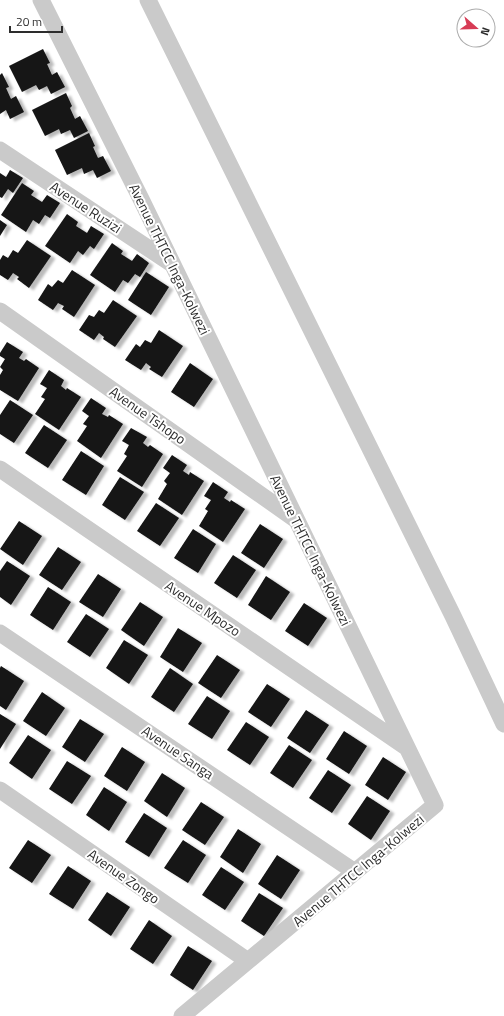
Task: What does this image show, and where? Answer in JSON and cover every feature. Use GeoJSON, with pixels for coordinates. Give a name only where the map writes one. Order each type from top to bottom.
{"type":"FeatureCollection","features":[{"type":"Feature","properties":{"kind":"lane","name":"Avenue THTCC Inga-Kolwezi"},"geometry":{"type":"LineString","coordinates":[[41,0],[173,264],[435,806],[182,1016]]}},
{"type":"Feature","properties":{"kind":"lane"},"geometry":{"type":"LineString","coordinates":[[148,0],[453,616],[504,724]]}},
{"type":"Feature","properties":{"kind":"lane","name":"Avenue Ruzizi"},"geometry":{"type":"LineString","coordinates":[[0,150],[173,264]]}},
{"type":"Feature","properties":{"kind":"lane","name":"Avenue Tshopo"},"geometry":{"type":"LineString","coordinates":[[0,311],[297,520]]}},
{"type":"Feature","properties":{"kind":"lane","name":"Avenue Mpozo"},"geometry":{"type":"LineString","coordinates":[[0,469],[407,747]]}},
{"type":"Feature","properties":{"kind":"lane","name":"Avenue Sanga"},"geometry":{"type":"LineString","coordinates":[[0,633],[355,872]]}},
{"type":"Feature","properties":{"kind":"lane","name":"Avenue Zongo"},"geometry":{"type":"LineString","coordinates":[[0,790],[248,961]]}},
{"type":"Feature","properties":{"kind":"building"},"geometry":{"type":"Polygon","coordinates":[[[43,49],[50,63],[47,64],[52,75],[57,72],[65,87],[51,94],[47,86],[39,90],[36,85],[22,92],[9,66],[43,49]]]}},
{"type":"Feature","properties":{"kind":"building"},"geometry":{"type":"Polygon","coordinates":[[[2,73],[9,87],[6,88],[11,99],[16,96],[24,112],[10,119],[6,110],[0,114],[0,75],[2,73]]]}},
{"type":"Feature","properties":{"kind":"building"},"geometry":{"type":"Polygon","coordinates":[[[66,93],[72,106],[70,108],[75,119],[80,116],[88,131],[74,138],[70,130],[61,134],[59,129],[45,136],[32,110],[66,93]]]}},
{"type":"Feature","properties":{"kind":"building"},"geometry":{"type":"Polygon","coordinates":[[[89,133],[95,146],[93,147],[98,158],[103,156],[111,171],[97,178],[93,170],[84,174],[82,168],[67,175],[55,150],[89,133]]]}},
{"type":"Feature","properties":{"kind":"building"},"geometry":{"type":"Polygon","coordinates":[[[10,170],[23,178],[13,193],[8,189],[2,198],[0,197],[0,173],[6,177],[10,170]]]}},
{"type":"Feature","properties":{"kind":"building"},"geometry":{"type":"Polygon","coordinates":[[[22,183],[34,191],[31,195],[42,202],[47,195],[60,203],[50,218],[45,215],[39,224],[33,220],[26,232],[1,215],[22,183]]]}},
{"type":"Feature","properties":{"kind":"building"},"geometry":{"type":"Polygon","coordinates":[[[67,214],[78,222],[76,226],[87,233],[91,226],[104,234],[94,249],[90,246],[83,255],[78,251],[70,263],[45,246],[67,214]]]}},
{"type":"Feature","properties":{"kind":"building"},"geometry":{"type":"Polygon","coordinates":[[[0,220],[7,225],[0,236],[0,220]]]}},
{"type":"Feature","properties":{"kind":"building"},"geometry":{"type":"Polygon","coordinates":[[[27,240],[51,256],[29,288],[17,279],[19,277],[13,273],[8,280],[0,275],[0,260],[3,255],[8,258],[13,250],[18,253],[27,240]]]}},
{"type":"Feature","properties":{"kind":"building"},"geometry":{"type":"Polygon","coordinates":[[[112,243],[123,251],[121,254],[132,261],[137,254],[149,263],[140,277],[135,274],[128,283],[123,280],[115,292],[90,275],[112,243]]]}},
{"type":"Feature","properties":{"kind":"building"},"geometry":{"type":"Polygon","coordinates":[[[72,270],[95,285],[74,317],[62,309],[64,306],[58,303],[53,310],[38,300],[48,284],[52,287],[58,280],[63,283],[72,270]]]}},
{"type":"Feature","properties":{"kind":"building"},"geometry":{"type":"Polygon","coordinates":[[[146,272],[169,287],[151,315],[128,300],[146,272]]]}},
{"type":"Feature","properties":{"kind":"building"},"geometry":{"type":"Polygon","coordinates":[[[113,300],[137,316],[115,347],[103,339],[104,337],[99,333],[94,340],[79,330],[89,315],[94,317],[99,310],[104,313],[113,300]]]}},
{"type":"Feature","properties":{"kind":"building"},"geometry":{"type":"Polygon","coordinates":[[[159,330],[183,346],[162,377],[149,369],[151,367],[146,363],[141,370],[125,360],[136,344],[140,347],[145,340],[151,343],[159,330]]]}},
{"type":"Feature","properties":{"kind":"building"},"geometry":{"type":"Polygon","coordinates":[[[7,342],[23,352],[19,358],[24,361],[26,359],[39,368],[18,401],[0,390],[0,375],[3,370],[0,367],[5,359],[0,356],[0,353],[7,342]]]}},
{"type":"Feature","properties":{"kind":"building"},"geometry":{"type":"Polygon","coordinates":[[[190,363],[213,379],[194,407],[171,392],[190,363]]]}},
{"type":"Feature","properties":{"kind":"building"},"geometry":{"type":"Polygon","coordinates":[[[49,370],[64,380],[61,386],[81,397],[59,430],[35,414],[45,399],[41,397],[47,388],[40,384],[49,370]]]}},
{"type":"Feature","properties":{"kind":"building"},"geometry":{"type":"Polygon","coordinates":[[[91,398],[106,408],[102,414],[108,417],[109,415],[123,424],[101,458],[77,441],[87,426],[83,424],[89,416],[82,411],[91,398]]]}},
{"type":"Feature","properties":{"kind":"building"},"geometry":{"type":"Polygon","coordinates":[[[10,400],[33,415],[14,443],[0,434],[0,415],[10,400]]]}},
{"type":"Feature","properties":{"kind":"building"},"geometry":{"type":"Polygon","coordinates":[[[44,425],[67,440],[48,468],[25,453],[44,425]]]}},
{"type":"Feature","properties":{"kind":"building"},"geometry":{"type":"Polygon","coordinates":[[[131,428],[147,437],[143,443],[148,447],[150,445],[163,454],[142,487],[117,471],[127,456],[124,454],[129,445],[122,441],[131,428]]]}},
{"type":"Feature","properties":{"kind":"building"},"geometry":{"type":"Polygon","coordinates":[[[81,451],[104,466],[86,495],[62,480],[81,451]]]}},
{"type":"Feature","properties":{"kind":"building"},"geometry":{"type":"Polygon","coordinates":[[[172,455],[187,465],[183,471],[189,475],[190,472],[204,481],[182,515],[158,499],[167,484],[164,481],[170,473],[163,468],[172,455]]]}},
{"type":"Feature","properties":{"kind":"building"},"geometry":{"type":"Polygon","coordinates":[[[120,477],[144,492],[125,520],[102,505],[120,477]]]}},
{"type":"Feature","properties":{"kind":"building"},"geometry":{"type":"Polygon","coordinates":[[[213,482],[228,492],[224,498],[230,502],[231,500],[245,509],[223,542],[199,526],[208,511],[205,509],[211,500],[204,496],[213,482]]]}},
{"type":"Feature","properties":{"kind":"building"},"geometry":{"type":"Polygon","coordinates":[[[156,503],[179,518],[160,546],[137,531],[156,503]]]}},
{"type":"Feature","properties":{"kind":"building"},"geometry":{"type":"Polygon","coordinates":[[[19,521],[42,536],[23,565],[0,549],[19,521]]]}},
{"type":"Feature","properties":{"kind":"building"},"geometry":{"type":"Polygon","coordinates":[[[260,524],[283,539],[264,568],[241,553],[260,524]]]}},
{"type":"Feature","properties":{"kind":"building"},"geometry":{"type":"Polygon","coordinates":[[[193,529],[216,544],[198,573],[174,558],[193,529]]]}},
{"type":"Feature","properties":{"kind":"building"},"geometry":{"type":"Polygon","coordinates":[[[58,547],[81,562],[62,590],[39,575],[58,547]]]}},
{"type":"Feature","properties":{"kind":"building"},"geometry":{"type":"Polygon","coordinates":[[[233,555],[256,570],[237,598],[214,583],[233,555]]]}},
{"type":"Feature","properties":{"kind":"building"},"geometry":{"type":"Polygon","coordinates":[[[7,561],[30,576],[11,605],[0,597],[0,571],[7,561]]]}},
{"type":"Feature","properties":{"kind":"building"},"geometry":{"type":"Polygon","coordinates":[[[98,574],[121,589],[103,617],[79,602],[98,574]]]}},
{"type":"Feature","properties":{"kind":"building"},"geometry":{"type":"Polygon","coordinates":[[[266,576],[290,592],[271,620],[248,605],[266,576]]]}},
{"type":"Feature","properties":{"kind":"building"},"geometry":{"type":"Polygon","coordinates":[[[48,587],[71,602],[53,630],[30,615],[48,587]]]}},
{"type":"Feature","properties":{"kind":"building"},"geometry":{"type":"Polygon","coordinates":[[[140,602],[163,617],[144,646],[121,630],[140,602]]]}},
{"type":"Feature","properties":{"kind":"building"},"geometry":{"type":"Polygon","coordinates":[[[304,603],[327,618],[308,646],[285,631],[304,603]]]}},
{"type":"Feature","properties":{"kind":"building"},"geometry":{"type":"Polygon","coordinates":[[[86,614],[109,629],[90,657],[67,642],[86,614]]]}},
{"type":"Feature","properties":{"kind":"building"},"geometry":{"type":"Polygon","coordinates":[[[178,628],[202,643],[183,672],[160,657],[178,628]]]}},
{"type":"Feature","properties":{"kind":"building"},"geometry":{"type":"Polygon","coordinates":[[[124,640],[148,655],[129,684],[106,668],[124,640]]]}},
{"type":"Feature","properties":{"kind":"building"},"geometry":{"type":"Polygon","coordinates":[[[217,655],[240,670],[221,698],[198,683],[217,655]]]}},
{"type":"Feature","properties":{"kind":"building"},"geometry":{"type":"Polygon","coordinates":[[[1,666],[24,681],[6,710],[0,706],[1,666]]]}},
{"type":"Feature","properties":{"kind":"building"},"geometry":{"type":"Polygon","coordinates":[[[170,668],[193,684],[174,712],[151,697],[170,668]]]}},
{"type":"Feature","properties":{"kind":"building"},"geometry":{"type":"Polygon","coordinates":[[[267,684],[290,699],[271,727],[248,712],[267,684]]]}},
{"type":"Feature","properties":{"kind":"building"},"geometry":{"type":"Polygon","coordinates":[[[42,692],[65,708],[46,736],[23,721],[42,692]]]}},
{"type":"Feature","properties":{"kind":"building"},"geometry":{"type":"Polygon","coordinates":[[[207,696],[230,711],[212,739],[188,724],[207,696]]]}},
{"type":"Feature","properties":{"kind":"building"},"geometry":{"type":"Polygon","coordinates":[[[306,710],[329,725],[310,753],[287,738],[306,710]]]}},
{"type":"Feature","properties":{"kind":"building"},"geometry":{"type":"Polygon","coordinates":[[[0,714],[16,724],[0,749],[0,714]]]}},
{"type":"Feature","properties":{"kind":"building"},"geometry":{"type":"Polygon","coordinates":[[[80,719],[104,734],[85,762],[62,747],[80,719]]]}},
{"type":"Feature","properties":{"kind":"building"},"geometry":{"type":"Polygon","coordinates":[[[246,722],[269,737],[250,765],[227,750],[246,722]]]}},
{"type":"Feature","properties":{"kind":"building"},"geometry":{"type":"Polygon","coordinates":[[[344,731],[367,746],[349,774],[326,759],[344,731]]]}},
{"type":"Feature","properties":{"kind":"building"},"geometry":{"type":"Polygon","coordinates":[[[28,735],[51,750],[32,779],[9,763],[28,735]]]}},
{"type":"Feature","properties":{"kind":"building"},"geometry":{"type":"Polygon","coordinates":[[[289,745],[312,760],[293,788],[270,773],[289,745]]]}},
{"type":"Feature","properties":{"kind":"building"},"geometry":{"type":"Polygon","coordinates":[[[122,747],[145,762],[127,791],[104,776],[122,747]]]}},
{"type":"Feature","properties":{"kind":"building"},"geometry":{"type":"Polygon","coordinates":[[[383,757],[406,772],[388,800],[365,785],[383,757]]]}},
{"type":"Feature","properties":{"kind":"building"},"geometry":{"type":"Polygon","coordinates":[[[67,761],[91,776],[72,804],[49,789],[67,761]]]}},
{"type":"Feature","properties":{"kind":"building"},"geometry":{"type":"Polygon","coordinates":[[[328,770],[351,785],[332,813],[309,798],[328,770]]]}},
{"type":"Feature","properties":{"kind":"building"},"geometry":{"type":"Polygon","coordinates":[[[162,773],[185,788],[167,817],[144,801],[162,773]]]}},
{"type":"Feature","properties":{"kind":"building"},"geometry":{"type":"Polygon","coordinates":[[[104,787],[127,802],[109,831],[86,815],[104,787]]]}},
{"type":"Feature","properties":{"kind":"building"},"geometry":{"type":"Polygon","coordinates":[[[367,796],[390,811],[371,840],[348,824],[367,796]]]}},
{"type":"Feature","properties":{"kind":"building"},"geometry":{"type":"Polygon","coordinates":[[[201,802],[224,817],[205,845],[182,830],[201,802]]]}},
{"type":"Feature","properties":{"kind":"building"},"geometry":{"type":"Polygon","coordinates":[[[144,813],[167,828],[149,857],[125,842],[144,813]]]}},
{"type":"Feature","properties":{"kind":"building"},"geometry":{"type":"Polygon","coordinates":[[[238,829],[261,844],[243,873],[220,857],[238,829]]]}},
{"type":"Feature","properties":{"kind":"building"},"geometry":{"type":"Polygon","coordinates":[[[28,840],[51,855],[32,883],[9,868],[28,840]]]}},
{"type":"Feature","properties":{"kind":"building"},"geometry":{"type":"Polygon","coordinates":[[[183,840],[206,855],[188,883],[164,868],[183,840]]]}},
{"type":"Feature","properties":{"kind":"building"},"geometry":{"type":"Polygon","coordinates":[[[277,855],[300,870],[281,899],[258,884],[277,855]]]}},
{"type":"Feature","properties":{"kind":"building"},"geometry":{"type":"Polygon","coordinates":[[[68,866],[91,881],[73,909],[49,894],[68,866]]]}},
{"type":"Feature","properties":{"kind":"building"},"geometry":{"type":"Polygon","coordinates":[[[221,867],[244,882],[225,910],[202,895],[221,867]]]}},
{"type":"Feature","properties":{"kind":"building"},"geometry":{"type":"Polygon","coordinates":[[[107,892],[130,907],[111,936],[88,920],[107,892]]]}},
{"type":"Feature","properties":{"kind":"building"},"geometry":{"type":"Polygon","coordinates":[[[259,893],[283,908],[264,936],[241,921],[259,893]]]}},
{"type":"Feature","properties":{"kind":"building"},"geometry":{"type":"Polygon","coordinates":[[[149,920],[172,936],[153,964],[130,949],[149,920]]]}},
{"type":"Feature","properties":{"kind":"building"},"geometry":{"type":"Polygon","coordinates":[[[188,946],[212,961],[193,990],[170,975],[188,946]]]}}]}
